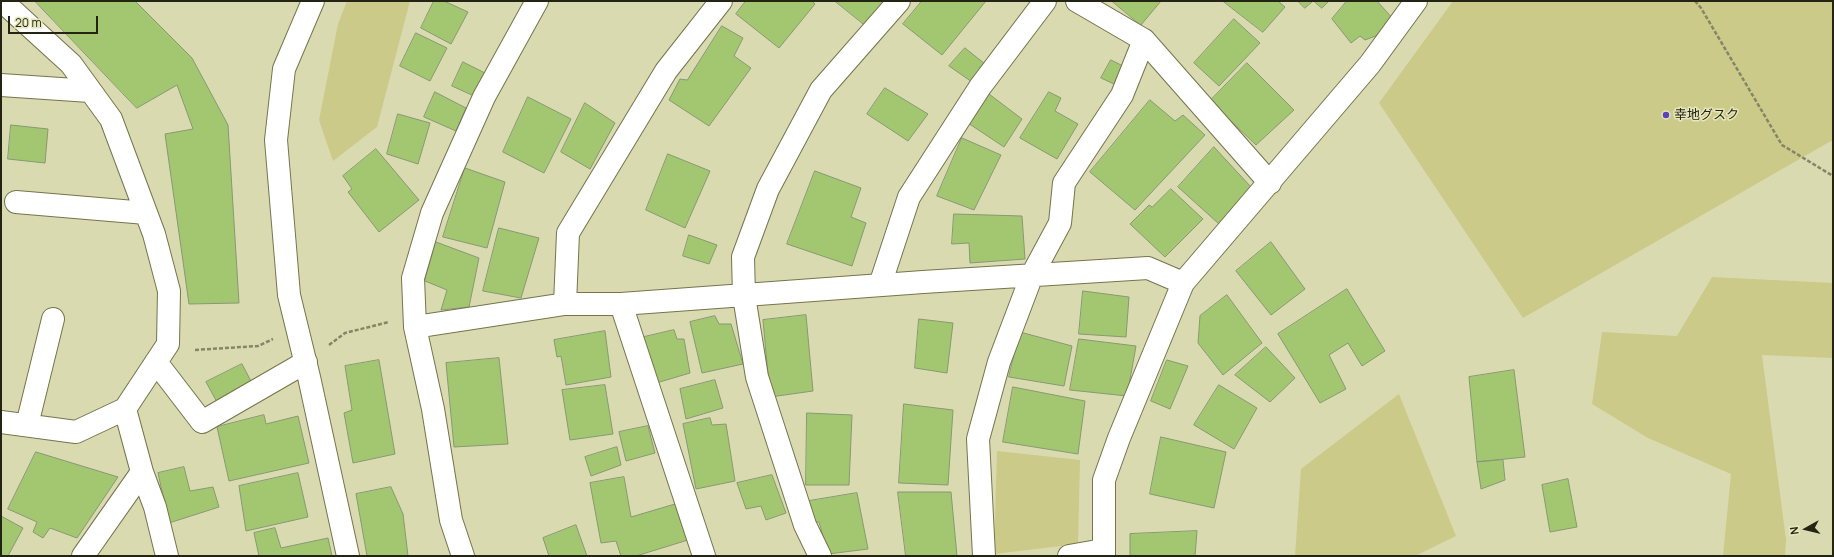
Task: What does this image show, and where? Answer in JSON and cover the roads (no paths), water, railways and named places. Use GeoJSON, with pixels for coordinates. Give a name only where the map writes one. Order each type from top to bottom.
{"type":"FeatureCollection","features":[{"type":"Feature","properties":{"kind":"street"},"geometry":{"type":"LineString","coordinates":[[1,422],[76,432],[125,409],[168,344],[169,291],[154,234],[111,119],[71,64],[2,1]]}},
{"type":"Feature","properties":{"kind":"street"},"geometry":{"type":"LineString","coordinates":[[313,1],[284,69],[276,140],[289,295],[306,362],[348,556]]}},
{"type":"Feature","properties":{"kind":"street"},"geometry":{"type":"LineString","coordinates":[[463,556],[451,520],[434,409],[415,322],[413,278],[432,213],[484,97],[537,1]]}},
{"type":"Feature","properties":{"kind":"street"},"geometry":{"type":"LineString","coordinates":[[565,304],[568,233],[666,71],[721,1]]}},
{"type":"Feature","properties":{"kind":"street"},"geometry":{"type":"LineString","coordinates":[[820,556],[805,525],[757,377],[744,296],[743,258],[768,189],[821,90],[899,1]]}},
{"type":"Feature","properties":{"kind":"street"},"geometry":{"type":"LineString","coordinates":[[880,285],[908,197],[980,87],[1045,1]]}},
{"type":"Feature","properties":{"kind":"street"},"geometry":{"type":"LineString","coordinates":[[1077,1],[1144,40],[1270,183]]}},
{"type":"Feature","properties":{"kind":"street"},"geometry":{"type":"LineString","coordinates":[[1069,556],[1103,553],[1104,480],[1183,283],[1270,183],[1370,64],[1416,1]]}},
{"type":"Feature","properties":{"kind":"street"},"geometry":{"type":"LineString","coordinates":[[984,556],[978,439],[999,362],[1032,275],[1060,223],[1064,183],[1122,95],[1144,40]]}},
{"type":"Feature","properties":{"kind":"street"},"geometry":{"type":"LineString","coordinates":[[1,85],[90,91]]}},
{"type":"Feature","properties":{"kind":"street"},"geometry":{"type":"LineString","coordinates":[[16,202],[146,213]]}},
{"type":"Feature","properties":{"kind":"street"},"geometry":{"type":"LineString","coordinates":[[415,322],[565,304],[621,304],[880,285],[1148,268],[1183,283]]}},
{"type":"Feature","properties":{"kind":"street"},"geometry":{"type":"LineString","coordinates":[[621,304],[704,556]]}},
{"type":"Feature","properties":{"kind":"street"},"geometry":{"type":"LineString","coordinates":[[27,425],[53,319]]}},
{"type":"Feature","properties":{"kind":"street"},"geometry":{"type":"LineString","coordinates":[[156,362],[202,422],[306,362]]}},
{"type":"Feature","properties":{"kind":"street"},"geometry":{"type":"LineString","coordinates":[[125,409],[142,472],[155,507],[167,556]]}},
{"type":"Feature","properties":{"kind":"street"},"geometry":{"type":"LineString","coordinates":[[83,556],[142,472]]}},
{"type":"Feature","properties":{"kind":"place","name":"幸地グスク"},"geometry":{"type":"Point","coordinates":[1666,115]}}]}
